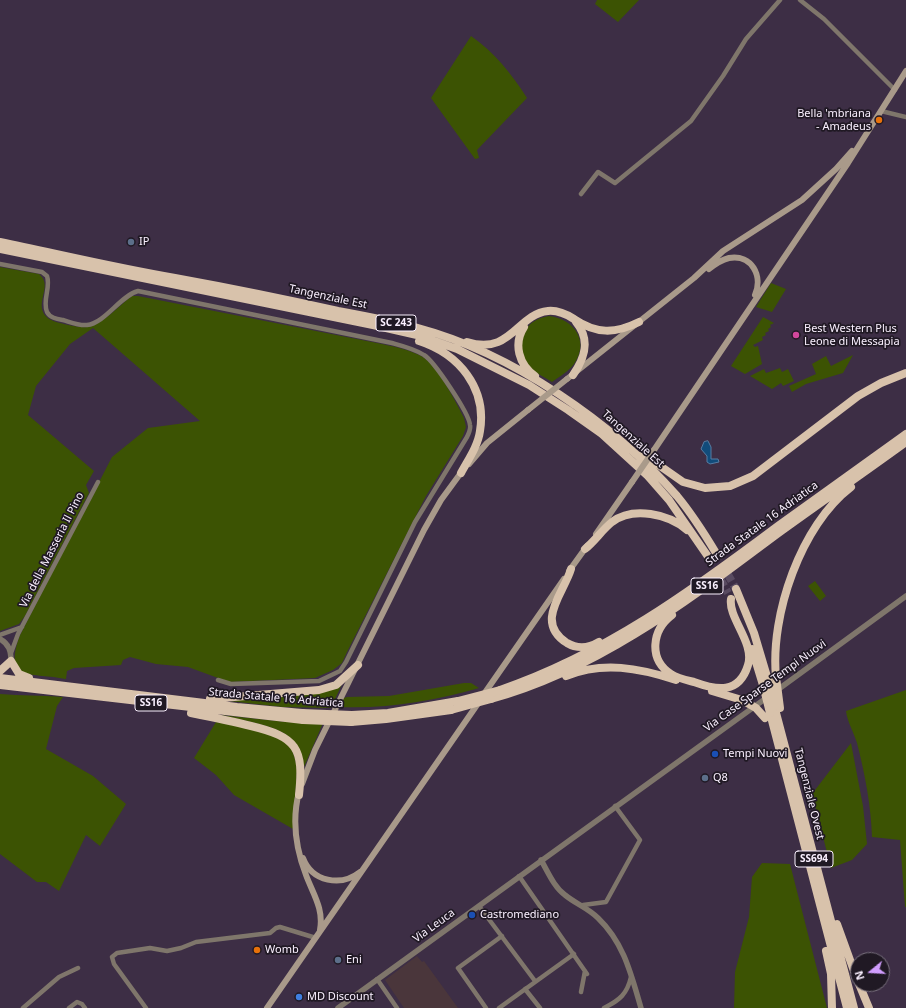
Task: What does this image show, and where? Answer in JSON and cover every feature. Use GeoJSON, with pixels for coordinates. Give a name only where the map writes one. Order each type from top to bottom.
{"type":"FeatureCollection","features":[{"type":"Feature","properties":{"kind":"highway","name":"Tangenziale Est"},"geometry":{"type":"LineString","coordinates":[[0,242],[161,276],[239,289],[418,328],[460,343],[502,361],[576,407],[610,431],[635,453],[678,498],[697,523],[716,553]]}},
{"type":"Feature","properties":{"kind":"highway","name":"Tangenziale Est"},"geometry":{"type":"LineString","coordinates":[[0,249],[373,325],[417,335],[457,349],[529,385],[602,434],[648,476],[669,500],[709,558],[704,556],[687,530],[680,524],[665,517],[646,514],[618,518],[585,549]]}},
{"type":"Feature","properties":{"kind":"highway"},"geometry":{"type":"LineString","coordinates":[[418,328],[427,329],[482,345],[504,340],[538,313],[551,310],[563,313],[594,330],[608,332],[621,330],[639,322]]}},
{"type":"Feature","properties":{"kind":"highway"},"geometry":{"type":"LineString","coordinates":[[570,377],[582,361],[585,346],[583,332],[575,320]]}},
{"type":"Feature","properties":{"kind":"highway"},"geometry":{"type":"LineString","coordinates":[[526,322],[521,330],[518,343],[519,354],[523,363],[530,373],[572,401],[576,407]]}},
{"type":"Feature","properties":{"kind":"highway"},"geometry":{"type":"LineString","coordinates":[[373,325],[383,330],[441,350],[458,363],[472,383],[477,396],[480,413],[480,432],[473,451],[461,473]]}},
{"type":"Feature","properties":{"kind":"highway"},"geometry":{"type":"LineString","coordinates":[[610,431],[620,436],[667,472],[683,482],[705,488],[730,486],[754,476],[858,396],[876,386],[906,373]]}},
{"type":"Feature","properties":{"kind":"highway","name":"Strada Statale 16 Adriatica"},"geometry":{"type":"LineString","coordinates":[[0,685],[35,690],[170,702],[303,717],[392,719],[451,710],[491,699],[608,642],[706,579],[906,434]]}},
{"type":"Feature","properties":{"kind":"highway"},"geometry":{"type":"LineString","coordinates":[[501,693],[512,696],[587,670],[621,667],[654,673],[742,700],[756,708],[773,712],[776,656],[781,612],[798,560],[808,539],[840,497],[892,456],[906,442]]}},
{"type":"Feature","properties":{"kind":"highway","name":"Strada Statale 16 Adriatica"},"geometry":{"type":"LineString","coordinates":[[352,718],[402,711],[501,693],[561,674],[626,640],[733,568],[906,442]]}},
{"type":"Feature","properties":{"kind":"highway"},"geometry":{"type":"LineString","coordinates":[[732,594],[730,604],[750,653],[749,664],[742,678],[732,686],[717,689],[676,676],[666,670],[659,662],[655,649],[656,636],[662,624],[724,578],[733,568]]}},
{"type":"Feature","properties":{"kind":"highway"},"geometry":{"type":"LineString","coordinates":[[571,569],[568,580],[552,608],[552,616],[555,630],[559,637],[571,645],[579,648],[596,644],[616,634],[642,619],[698,582],[706,579]]}},
{"type":"Feature","properties":{"kind":"highway","name":"Tangenziale Ovest"},"geometry":{"type":"LineString","coordinates":[[732,594],[765,682]]}},
{"type":"Feature","properties":{"kind":"highway","name":"Tangenziale Ovest"},"geometry":{"type":"LineString","coordinates":[[732,594],[754,633],[765,682],[792,772],[854,1008]]}},
{"type":"Feature","properties":{"kind":"highway"},"geometry":{"type":"LineString","coordinates":[[0,671],[11,658]]}},
{"type":"Feature","properties":{"kind":"highway"},"geometry":{"type":"LineString","coordinates":[[11,658],[16,672],[23,676],[61,682],[70,687]]}},
{"type":"Feature","properties":{"kind":"highway"},"geometry":{"type":"LineString","coordinates":[[299,795],[301,776],[299,758],[294,746],[286,737],[271,731],[174,709],[170,702],[176,697],[219,699],[319,690],[336,685],[358,664]]}},
{"type":"Feature","properties":{"kind":"highway","name":"Strada Statale 16 Adriatica"},"geometry":{"type":"LineString","coordinates":[[0,678],[170,702]]}},
{"type":"Feature","properties":{"kind":"highway"},"geometry":{"type":"LineString","coordinates":[[0,689],[28,692],[35,690]]}},
{"type":"Feature","properties":{"kind":"highway","name":"Tangenziale Ovest"},"geometry":{"type":"LineString","coordinates":[[773,712],[789,788],[847,1008]]}},
{"type":"Feature","properties":{"kind":"highway"},"geometry":{"type":"LineString","coordinates":[[818,874],[827,893],[850,963]]}},
{"type":"Feature","properties":{"kind":"highway"},"geometry":{"type":"LineString","coordinates":[[821,913],[820,926],[831,974],[832,1008]]}},
{"type":"Feature","properties":{"kind":"highway"},"geometry":{"type":"LineString","coordinates":[[862,992],[869,1008]]}},
{"type":"Feature","properties":{"kind":"main road"},"geometry":{"type":"LineString","coordinates":[[267,1008],[654,450],[817,208],[906,71]]}},
{"type":"Feature","properties":{"kind":"main road"},"geometry":{"type":"LineString","coordinates":[[318,935],[321,922],[320,908],[302,865],[297,843],[296,817],[299,795],[315,750],[424,530],[441,500],[461,473],[487,443],[694,278],[723,251],[808,195],[836,169],[863,138]]}},
{"type":"Feature","properties":{"kind":"main road"},"geometry":{"type":"LineString","coordinates":[[808,195],[814,193],[819,195],[820,198],[817,208]]}},
{"type":"Feature","properties":{"kind":"main road"},"geometry":{"type":"LineString","coordinates":[[694,278],[721,261],[735,258],[745,260],[753,266],[758,278],[758,290],[749,310]]}},
{"type":"Feature","properties":{"kind":"main road"},"geometry":{"type":"LineString","coordinates":[[297,843],[304,862],[316,874],[325,879],[339,882],[356,874],[364,868]]}},
{"type":"Feature","properties":{"kind":"street"},"geometry":{"type":"LineString","coordinates":[[581,194],[598,172],[614,184],[692,121],[746,39],[780,0]]}},
{"type":"Feature","properties":{"kind":"street"},"geometry":{"type":"LineString","coordinates":[[800,0],[824,19],[895,90]]}},
{"type":"Feature","properties":{"kind":"street"},"geometry":{"type":"LineString","coordinates":[[881,111],[906,117]]}},
{"type":"Feature","properties":{"kind":"street"},"geometry":{"type":"LineString","coordinates":[[0,264],[28,269],[47,276],[49,285],[46,303],[48,313],[54,318],[81,324],[88,325],[99,320],[130,294],[138,291],[392,343],[413,349],[424,355],[434,365],[466,413],[470,425],[467,437],[415,522],[350,655],[340,670],[320,681],[231,684],[218,680]]}},
{"type":"Feature","properties":{"kind":"street","name":"Via della Masseria Il Pino"},"geometry":{"type":"LineString","coordinates":[[11,658],[22,627],[98,482]]}},
{"type":"Feature","properties":{"kind":"street","name":"Via Case Sparse Tempi Nuovi"},"geometry":{"type":"LineString","coordinates":[[615,806],[906,596]]}},
{"type":"Feature","properties":{"kind":"street"},"geometry":{"type":"LineString","coordinates":[[0,635],[22,627]]}},
{"type":"Feature","properties":{"kind":"street"},"geometry":{"type":"LineString","coordinates":[[0,639],[7,644],[11,658]]}},
{"type":"Feature","properties":{"kind":"street"},"geometry":{"type":"LineString","coordinates":[[584,905],[606,902],[640,840],[615,806]]}},
{"type":"Feature","properties":{"kind":"street","name":"Via Leuca"},"geometry":{"type":"LineString","coordinates":[[338,1008],[615,806]]}},
{"type":"Feature","properties":{"kind":"street"},"geometry":{"type":"LineString","coordinates":[[541,860],[558,888],[566,896],[584,905],[612,933],[624,952],[641,1008]]}},
{"type":"Feature","properties":{"kind":"street"},"geometry":{"type":"LineString","coordinates":[[518,876],[586,973],[581,992]]}},
{"type":"Feature","properties":{"kind":"street"},"geometry":{"type":"LineString","coordinates":[[478,906],[535,981]]}},
{"type":"Feature","properties":{"kind":"street"},"geometry":{"type":"LineString","coordinates":[[146,1008],[114,964],[112,957],[117,953],[150,948],[166,950],[181,948],[196,942],[270,933],[276,928],[280,927],[318,935]]}},
{"type":"Feature","properties":{"kind":"street"},"geometry":{"type":"LineString","coordinates":[[486,1008],[458,968],[502,936]]}},
{"type":"Feature","properties":{"kind":"street"},"geometry":{"type":"LineString","coordinates":[[499,1008],[574,954]]}},
{"type":"Feature","properties":{"kind":"street"},"geometry":{"type":"LineString","coordinates":[[24,1007],[59,977],[78,968]]}},
{"type":"Feature","properties":{"kind":"street"},"geometry":{"type":"LineString","coordinates":[[604,1008],[620,1000],[625,994],[629,988],[631,975]]}},
{"type":"Feature","properties":{"kind":"street"},"geometry":{"type":"LineString","coordinates":[[377,979],[397,1008]]}},
{"type":"Feature","properties":{"kind":"street"},"geometry":{"type":"LineString","coordinates":[[525,989],[540,1008]]}},
{"type":"Feature","properties":{"kind":"street"},"geometry":{"type":"LineString","coordinates":[[69,1008],[77,1002],[82,1004],[84,1008]]}},
{"type":"Feature","properties":{"kind":"shaded area"},"geometry":{"type":"Polygon","coordinates":[[[417,956],[422,962],[424,961],[458,1008],[404,1008],[385,980],[417,956]]]}},
{"type":"Feature","properties":{"kind":"green space"},"geometry":{"type":"Polygon","coordinates":[[[597,0],[639,0],[618,22],[595,4],[597,0]]]}},
{"type":"Feature","properties":{"kind":"green space"},"geometry":{"type":"Polygon","coordinates":[[[471,36],[488,49],[502,64],[527,98],[477,150],[479,158],[475,159],[431,98],[471,36]]]}},
{"type":"Feature","properties":{"kind":"green space"},"geometry":{"type":"Polygon","coordinates":[[[0,267],[39,274],[45,286],[42,304],[43,312],[46,317],[51,320],[67,325],[81,327],[93,326],[132,296],[138,296],[382,344],[413,352],[423,357],[435,368],[464,418],[466,427],[463,436],[426,496],[342,663],[333,670],[315,678],[229,682],[188,667],[156,664],[130,657],[123,660],[121,665],[74,668],[67,671],[66,679],[32,675],[18,668],[15,661],[15,650],[20,635],[112,457],[148,428],[200,421],[93,328],[70,344],[36,386],[28,415],[94,471],[86,485],[89,493],[25,616],[19,624],[0,631],[0,267]]]}},
{"type":"Feature","properties":{"kind":"green space"},"geometry":{"type":"Polygon","coordinates":[[[771,283],[786,289],[772,312],[756,307],[771,283]]]}},
{"type":"Feature","properties":{"kind":"green space"},"geometry":{"type":"Polygon","coordinates":[[[549,316],[558,318],[572,326],[580,339],[579,355],[574,364],[564,374],[552,382],[527,365],[523,357],[522,350],[523,337],[528,327],[537,320],[549,316]]]}},
{"type":"Feature","properties":{"kind":"green space"},"geometry":{"type":"Polygon","coordinates":[[[763,317],[774,323],[770,325],[771,327],[768,329],[769,331],[765,333],[766,335],[762,337],[763,340],[753,345],[755,347],[758,346],[762,364],[745,374],[731,366],[763,317]]]}},
{"type":"Feature","properties":{"kind":"green space"},"geometry":{"type":"Polygon","coordinates":[[[853,355],[843,373],[806,384],[792,392],[789,386],[816,374],[812,364],[826,356],[831,366],[853,355]]]}},
{"type":"Feature","properties":{"kind":"green space"},"geometry":{"type":"Polygon","coordinates":[[[780,368],[782,372],[788,369],[794,381],[783,386],[781,383],[772,389],[750,376],[764,369],[766,373],[780,368]]]}},
{"type":"Feature","properties":{"kind":"green space"},"geometry":{"type":"Polygon","coordinates":[[[815,581],[826,596],[820,601],[808,586],[815,581]]]}},
{"type":"Feature","properties":{"kind":"green space"},"geometry":{"type":"Polygon","coordinates":[[[471,683],[479,688],[444,697],[410,703],[375,707],[339,707],[344,698],[347,697],[389,696],[471,683]]]}},
{"type":"Feature","properties":{"kind":"green space"},"geometry":{"type":"Polygon","coordinates":[[[342,684],[331,708],[283,707],[229,701],[342,684]]]}},
{"type":"Feature","properties":{"kind":"green space"},"geometry":{"type":"Polygon","coordinates":[[[906,690],[905,907],[900,840],[872,837],[869,802],[863,766],[846,711],[906,690]]]}},
{"type":"Feature","properties":{"kind":"green space"},"geometry":{"type":"Polygon","coordinates":[[[0,694],[63,697],[57,706],[46,749],[93,776],[126,804],[100,846],[86,835],[59,891],[46,882],[37,882],[0,854],[0,694]]]}},
{"type":"Feature","properties":{"kind":"green space"},"geometry":{"type":"Polygon","coordinates":[[[220,715],[287,722],[323,723],[304,767],[295,744],[287,735],[270,727],[220,715]]]}},
{"type":"Feature","properties":{"kind":"green space"},"geometry":{"type":"Polygon","coordinates":[[[216,722],[252,728],[270,733],[285,741],[290,747],[295,758],[297,770],[293,829],[234,795],[216,775],[194,758],[216,722]]]}},
{"type":"Feature","properties":{"kind":"green space"},"geometry":{"type":"Polygon","coordinates":[[[851,743],[863,806],[867,844],[852,860],[831,868],[812,794],[851,743]]]}},
{"type":"Feature","properties":{"kind":"green space"},"geometry":{"type":"Polygon","coordinates":[[[762,863],[790,864],[827,1008],[734,1008],[735,972],[749,917],[752,877],[762,863]]]}},
{"type":"Feature","properties":{"kind":"water"},"geometry":{"type":"Polygon","coordinates":[[[708,441],[711,447],[711,459],[718,459],[719,462],[710,464],[707,462],[707,456],[701,449],[704,442],[708,441]]]}},
{"type":"Feature","properties":{"kind":"tunnel"},"geometry":{"type":"LineString","coordinates":[[716,553],[736,589]]}},
{"type":"Feature","properties":{"kind":"tunnel"},"geometry":{"type":"LineString","coordinates":[[709,558],[728,593]]}},
{"type":"Feature","properties":{"kind":"place","name":"Bella 'mbriana - Amadeus"},"geometry":{"type":"Point","coordinates":[879,120]}},
{"type":"Feature","properties":{"kind":"place","name":"IP"},"geometry":{"type":"Point","coordinates":[131,242]}},
{"type":"Feature","properties":{"kind":"place","name":"Best Western Plus Leone di Messapia"},"geometry":{"type":"Point","coordinates":[796,335]}},
{"type":"Feature","properties":{"kind":"place","name":"Tempi Nuovi"},"geometry":{"type":"Point","coordinates":[715,754]}},
{"type":"Feature","properties":{"kind":"place","name":"Q8"},"geometry":{"type":"Point","coordinates":[705,778]}},
{"type":"Feature","properties":{"kind":"place","name":"Castromediano"},"geometry":{"type":"Point","coordinates":[472,915]}},
{"type":"Feature","properties":{"kind":"place","name":"Womb"},"geometry":{"type":"Point","coordinates":[257,950]}},
{"type":"Feature","properties":{"kind":"place","name":"Eni"},"geometry":{"type":"Point","coordinates":[338,960]}},
{"type":"Feature","properties":{"kind":"place","name":"MD Discount"},"geometry":{"type":"Point","coordinates":[299,997]}}]}
